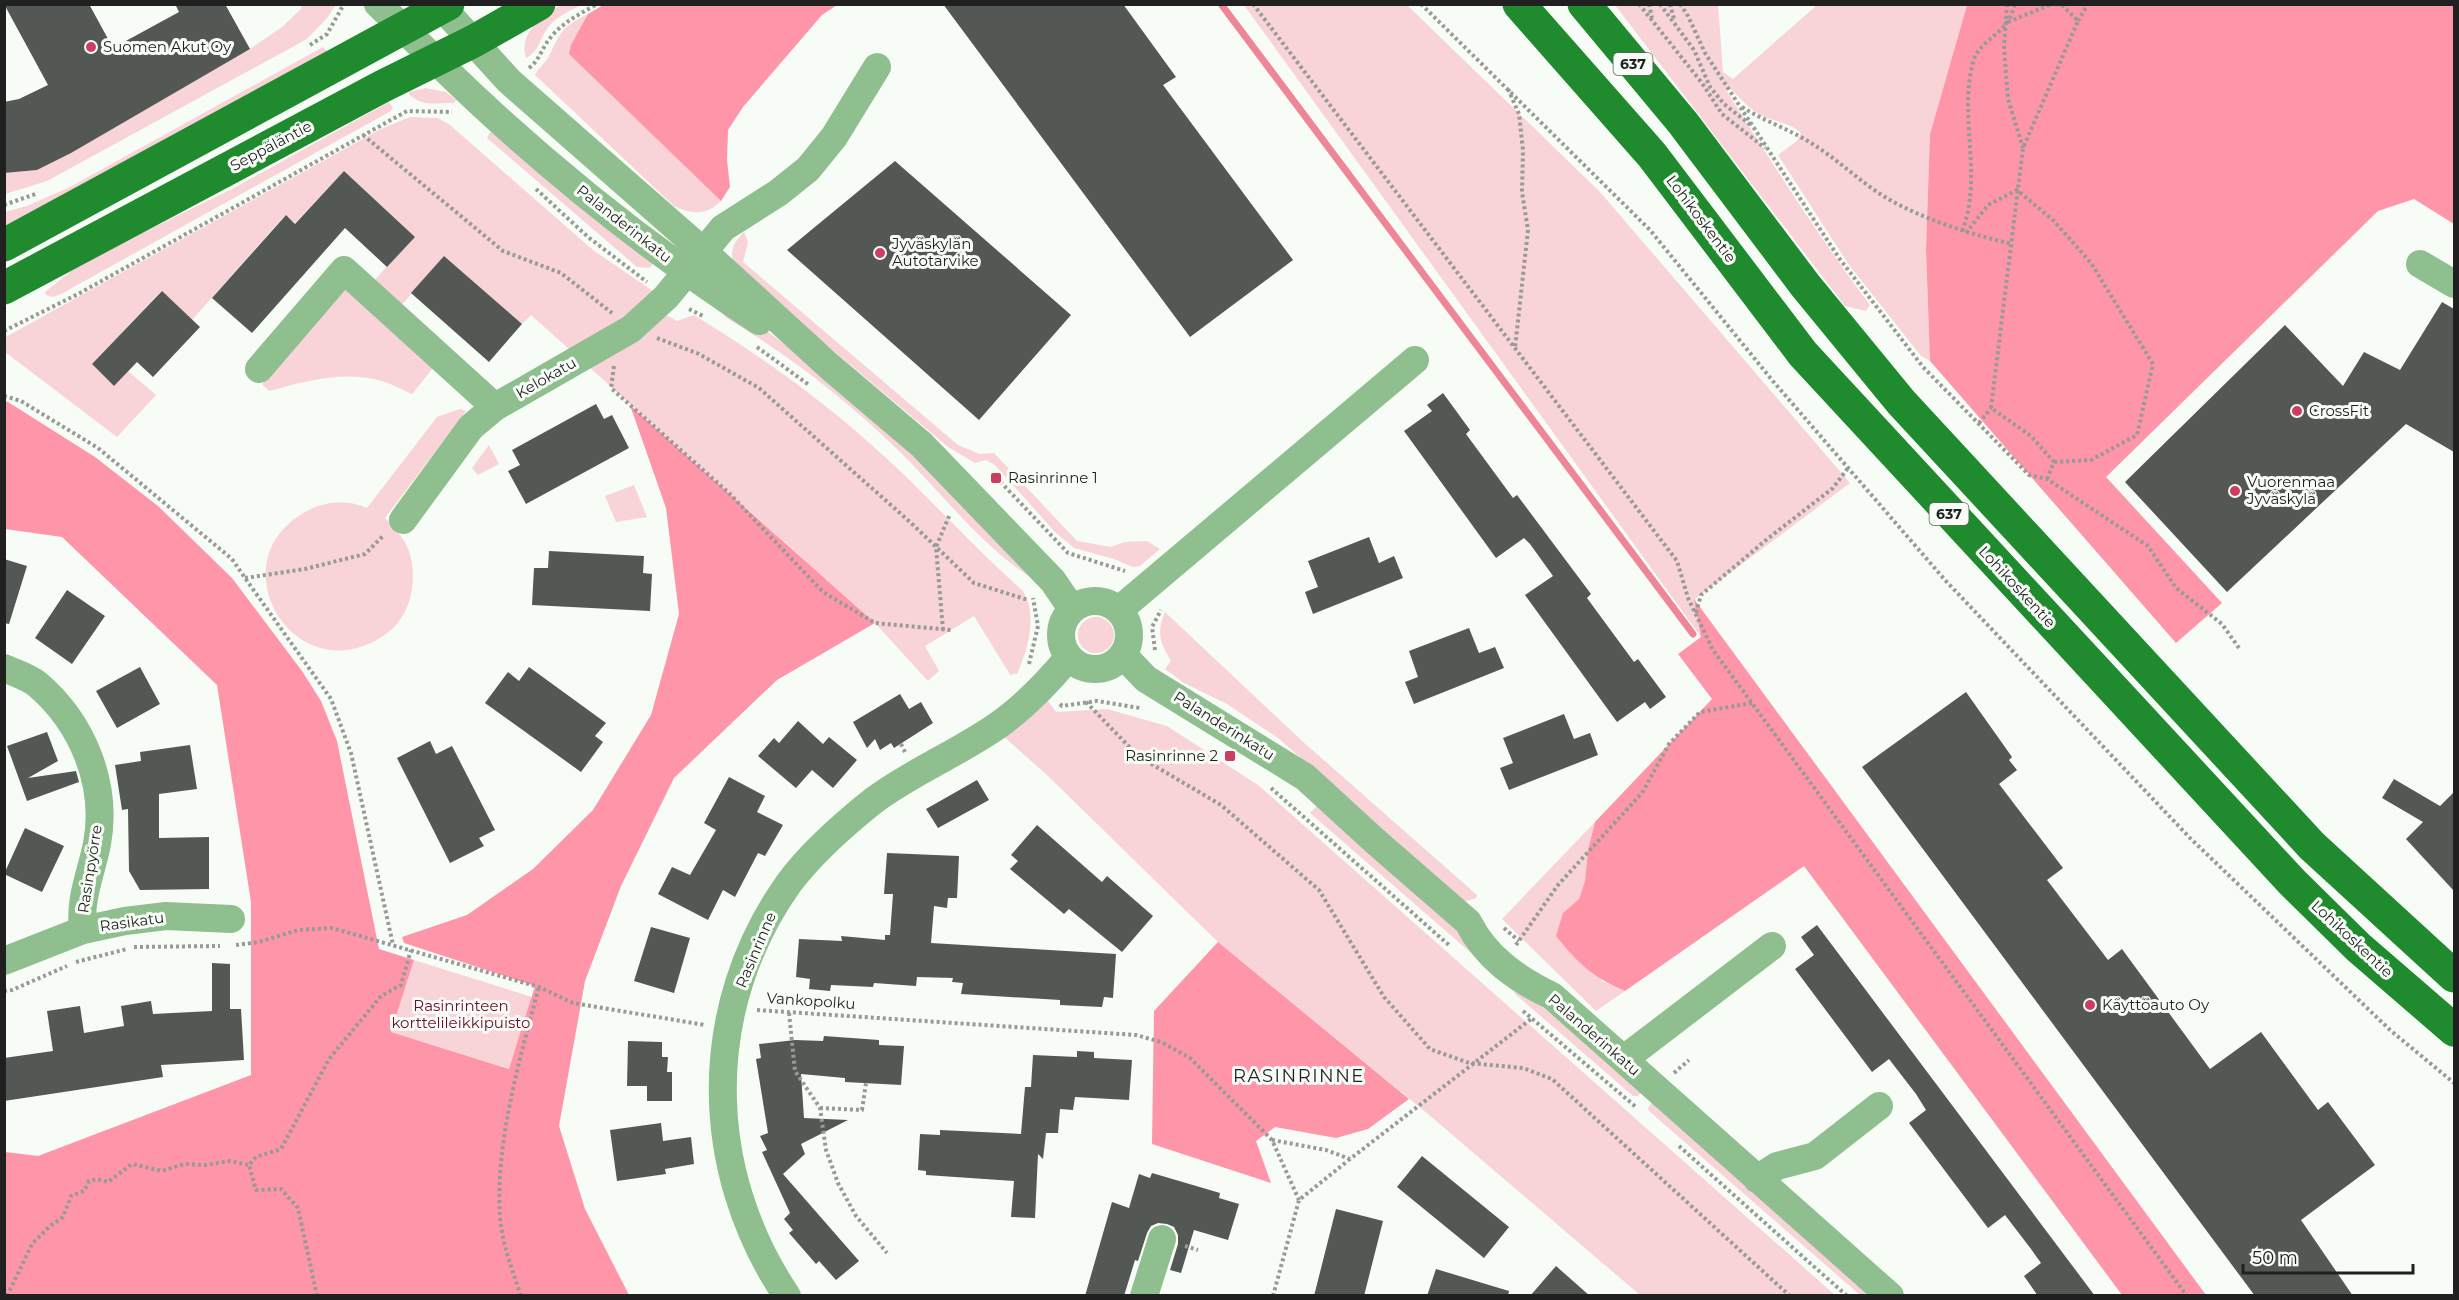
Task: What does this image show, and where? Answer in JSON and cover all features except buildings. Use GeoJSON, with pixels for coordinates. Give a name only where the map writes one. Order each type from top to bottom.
{"type":"FeatureCollection","features":[{"type":"Feature","properties":{"kind":"main road","name":"Seppäläntie"},"geometry":{"type":"LineString","coordinates":[[4,288],[474,41],[539,4]]}},
{"type":"Feature","properties":{"kind":"main road","name":"Lohikoskentie"},"geometry":{"type":"LineString","coordinates":[[1519,4],[1652,154],[1803,354],[2292,882],[2358,947],[2454,1030]]}},
{"type":"Feature","properties":{"kind":"main road","name":"637"},"geometry":{"type":"LineString","coordinates":[[1584,4],[1683,123],[1805,285],[1901,402],[2312,846],[2454,976]]}},
{"type":"Feature","properties":{"kind":"main road"},"geometry":{"type":"LineString","coordinates":[[4,245],[443,6]]}},
{"type":"Feature","properties":{"kind":"street","name":"Palanderinkatu"},"geometry":{"type":"LineString","coordinates":[[378,4],[476,99],[589,198],[695,263],[829,366],[922,445],[1053,582],[1072,609]]}},
{"type":"Feature","properties":{"kind":"street","name":"Palanderinkatu"},"geometry":{"type":"LineString","coordinates":[[443,6],[509,81],[695,263]]}},
{"type":"Feature","properties":{"kind":"street","name":"Kelokatu"},"geometry":{"type":"LineString","coordinates":[[396,525],[471,427],[495,408],[631,328],[666,297],[723,228],[778,193],[808,169],[834,137],[877,67]]}},
{"type":"Feature","properties":{"kind":"street"},"geometry":{"type":"LineString","coordinates":[[2420,264],[2454,284]]}},
{"type":"Feature","properties":{"kind":"street"},"geometry":{"type":"LineString","coordinates":[[260,369],[344,270],[495,408]]}},
{"type":"Feature","properties":{"kind":"street"},"geometry":{"type":"LineString","coordinates":[[1119,610],[1415,360]]}},
{"type":"Feature","properties":{"kind":"street"},"geometry":{"type":"LineString","coordinates":[[1090,601],[1101,601],[1119,610],[1130,632],[1123,655],[1116,662],[1097,669],[1086,669],[1069,657],[1063,648],[1062,628],[1072,609],[1090,601]]}},
{"type":"Feature","properties":{"kind":"street","name":"Palanderinkatu"},"geometry":{"type":"LineString","coordinates":[[1123,655],[1146,678],[1305,777],[1468,922],[1476,939],[1499,963],[1524,982],[1552,996],[1890,1296]]}},
{"type":"Feature","properties":{"kind":"street","name":"Rasinrinne"},"geometry":{"type":"LineString","coordinates":[[787,1296],[765,1261],[738,1199],[724,1131],[722,1091],[729,1029],[746,966],[761,931],[790,883],[839,829],[875,800],[1003,722],[1041,689],[1069,657]]}},
{"type":"Feature","properties":{"kind":"street","name":"Rasinpyörre"},"geometry":{"type":"LineString","coordinates":[[4,668],[36,683],[67,716],[90,756],[100,804],[97,844],[84,891],[81,914],[83,930]]}},
{"type":"Feature","properties":{"kind":"street","name":"Rasikatu"},"geometry":{"type":"LineString","coordinates":[[4,961],[83,930],[125,921],[166,916],[230,932]]}},
{"type":"Feature","properties":{"kind":"street"},"geometry":{"type":"LineString","coordinates":[[1623,1059],[1772,946]]}},
{"type":"Feature","properties":{"kind":"street"},"geometry":{"type":"LineString","coordinates":[[1757,1179],[1777,1166],[1815,1155],[1879,1106]]}},
{"type":"Feature","properties":{"kind":"street"},"geometry":{"type":"LineString","coordinates":[[1144,1296],[1161,1239]]}},
{"type":"Feature","properties":{"kind":"path"},"geometry":{"type":"LineString","coordinates":[[1253,4],[1677,561],[1688,598],[1713,650],[2187,1296]]}},
{"type":"Feature","properties":{"kind":"path"},"geometry":{"type":"LineString","coordinates":[[1421,4],[1650,230],[1772,380],[1945,580],[2190,838],[2390,1030],[2454,1083]]}},
{"type":"Feature","properties":{"kind":"path"},"geometry":{"type":"LineString","coordinates":[[1639,4],[1702,83],[1722,114],[1768,150]]}},
{"type":"Feature","properties":{"kind":"path"},"geometry":{"type":"LineString","coordinates":[[1649,4],[1653,22]]}},
{"type":"Feature","properties":{"kind":"path"},"geometry":{"type":"LineString","coordinates":[[1660,4],[1694,50],[1710,87],[1724,104],[1755,129]]}},
{"type":"Feature","properties":{"kind":"path"},"geometry":{"type":"LineString","coordinates":[[1670,4],[1675,22]]}},
{"type":"Feature","properties":{"kind":"path"},"geometry":{"type":"LineString","coordinates":[[1680,4],[1705,52],[1768,150],[1853,276],[1923,367],[2029,475],[2047,479],[2148,546],[2176,588],[2222,624],[2239,648]]}},
{"type":"Feature","properties":{"kind":"path"},"geometry":{"type":"LineString","coordinates":[[2007,4],[2004,47],[2008,99],[2023,148]]}},
{"type":"Feature","properties":{"kind":"path"},"geometry":{"type":"LineString","coordinates":[[1964,232],[1969,214],[1971,177],[1966,107],[1975,56],[2007,22],[2015,4]]}},
{"type":"Feature","properties":{"kind":"path"},"geometry":{"type":"LineString","coordinates":[[2007,22],[2052,4]]}},
{"type":"Feature","properties":{"kind":"path"},"geometry":{"type":"LineString","coordinates":[[2061,4],[2078,21]]}},
{"type":"Feature","properties":{"kind":"path"},"geometry":{"type":"LineString","coordinates":[[1979,423],[1991,408],[2023,148],[2078,21],[2088,4]]}},
{"type":"Feature","properties":{"kind":"path"},"geometry":{"type":"LineString","coordinates":[[1507,87],[1519,114],[1523,150],[1522,192],[1528,230],[1515,349]]}},
{"type":"Feature","properties":{"kind":"path"},"geometry":{"type":"LineString","coordinates":[[1738,105],[1812,143],[1890,200],[1964,232],[2012,244]]}},
{"type":"Feature","properties":{"kind":"path"},"geometry":{"type":"LineString","coordinates":[[4,331],[78,294],[407,111],[452,112]]}},
{"type":"Feature","properties":{"kind":"path"},"geometry":{"type":"LineString","coordinates":[[363,135],[503,251],[561,273],[631,328],[699,354],[759,388],[974,583],[1028,600]]}},
{"type":"Feature","properties":{"kind":"path"},"geometry":{"type":"LineString","coordinates":[[1964,232],[1988,205],[2017,190]]}},
{"type":"Feature","properties":{"kind":"path"},"geometry":{"type":"LineString","coordinates":[[2017,190],[2054,221],[2091,263],[2153,364],[2137,435],[2091,460],[2054,462]]}},
{"type":"Feature","properties":{"kind":"path"},"geometry":{"type":"LineString","coordinates":[[615,360],[611,388],[729,493],[823,592],[875,623],[951,630]]}},
{"type":"Feature","properties":{"kind":"path"},"geometry":{"type":"LineString","coordinates":[[4,396],[21,401],[98,448],[232,559],[331,699],[351,753],[393,945]]}},
{"type":"Feature","properties":{"kind":"path"},"geometry":{"type":"LineString","coordinates":[[1991,408],[2031,436],[2054,462]]}},
{"type":"Feature","properties":{"kind":"path"},"geometry":{"type":"LineString","coordinates":[[2047,479],[2054,462]]}},
{"type":"Feature","properties":{"kind":"path"},"geometry":{"type":"LineString","coordinates":[[1696,614],[1701,595],[1833,488],[1848,468]]}},
{"type":"Feature","properties":{"kind":"path"},"geometry":{"type":"LineString","coordinates":[[992,473],[1068,553],[1096,563],[1122,568],[1165,604],[1155,617],[1152,627],[1154,649],[1163,660],[1146,678],[1138,693],[1138,706]]}},
{"type":"Feature","properties":{"kind":"path"},"geometry":{"type":"LineString","coordinates":[[943,630],[936,547],[950,514]]}},
{"type":"Feature","properties":{"kind":"path"},"geometry":{"type":"LineString","coordinates":[[245,578],[305,569],[365,554],[396,525]]}},
{"type":"Feature","properties":{"kind":"path"},"geometry":{"type":"LineString","coordinates":[[1086,702],[1138,756],[1221,805],[1319,890],[1384,997],[1430,1049],[1474,1063],[1523,1068],[1552,1079],[1790,1296]]}},
{"type":"Feature","properties":{"kind":"path"},"geometry":{"type":"LineString","coordinates":[[1515,946],[1558,885],[1642,793],[1669,744],[1700,712],[1752,703]]}},
{"type":"Feature","properties":{"kind":"path"},"geometry":{"type":"LineString","coordinates":[[4,991],[12,990],[75,963],[132,947],[230,932],[259,942],[298,930],[332,928],[539,987],[573,1003],[729,1029]]}},
{"type":"Feature","properties":{"kind":"path"},"geometry":{"type":"LineString","coordinates":[[249,1165],[256,1156],[281,1149],[329,1059],[381,996],[401,985],[411,950]]}},
{"type":"Feature","properties":{"kind":"path"},"geometry":{"type":"LineString","coordinates":[[520,1296],[503,1239],[500,1189],[513,1093],[539,987]]}},
{"type":"Feature","properties":{"kind":"path","name":"Vankopolku"},"geometry":{"type":"LineString","coordinates":[[729,1029],[754,1009],[1136,1035],[1153,1040],[1190,1058],[1272,1140],[1299,1200]]}},
{"type":"Feature","properties":{"kind":"path"},"geometry":{"type":"LineString","coordinates":[[789,1012],[795,1071],[820,1108],[826,1150],[838,1183],[856,1216],[887,1253]]}},
{"type":"Feature","properties":{"kind":"path"},"geometry":{"type":"LineString","coordinates":[[1273,1296],[1299,1200],[1531,1019]]}},
{"type":"Feature","properties":{"kind":"path"},"geometry":{"type":"LineString","coordinates":[[820,1108],[862,1110],[866,1083]]}},
{"type":"Feature","properties":{"kind":"path"},"geometry":{"type":"LineString","coordinates":[[1272,1140],[1326,1150],[1350,1159]]}},
{"type":"Feature","properties":{"kind":"path"},"geometry":{"type":"LineString","coordinates":[[7,1296],[32,1244],[63,1217],[71,1196],[84,1191],[89,1181],[97,1179],[108,1182],[132,1164],[162,1171],[184,1164],[206,1165],[230,1161],[249,1165]]}},
{"type":"Feature","properties":{"kind":"path"},"geometry":{"type":"LineString","coordinates":[[249,1165],[256,1190],[280,1189],[298,1208],[317,1296]]}},
{"type":"Feature","properties":{"kind":"green space"},"geometry":{"type":"Polygon","coordinates":[[[301,5],[336,5],[307,39],[47,181],[5,194],[4,173],[37,170],[250,49],[282,27],[301,9],[301,5]]]}},
{"type":"Feature","properties":{"kind":"green space"},"geometry":{"type":"Polygon","coordinates":[[[561,5],[581,5],[551,24],[537,48],[526,58],[525,41],[533,26],[546,14],[561,5]]]}},
{"type":"Feature","properties":{"kind":"green space"},"geometry":{"type":"Polygon","coordinates":[[[1244,5],[1407,5],[1600,192],[1850,483],[1695,599],[1701,637],[1244,5]]]}},
{"type":"Feature","properties":{"kind":"green space"},"geometry":{"type":"Polygon","coordinates":[[[1615,5],[1718,5],[1723,72],[1733,79],[1817,5],[1967,5],[1930,134],[1926,249],[1930,361],[1921,356],[1849,265],[1778,155],[1797,141],[1801,133],[1757,113],[1731,89],[1726,90],[1814,226],[1870,305],[1866,311],[1845,306],[1615,5]]]}},
{"type":"Feature","properties":{"kind":"green space"},"geometry":{"type":"Polygon","coordinates":[[[588,14],[570,54],[721,201],[716,206],[704,211],[692,212],[674,206],[535,75],[548,59],[563,31],[588,14]]]}},
{"type":"Feature","properties":{"kind":"green space"},"geometry":{"type":"Polygon","coordinates":[[[323,47],[328,52],[5,227],[5,212],[27,206],[70,187],[323,47]]]}},
{"type":"Feature","properties":{"kind":"green space"},"geometry":{"type":"Polygon","coordinates":[[[425,88],[446,92],[456,100],[454,103],[430,103],[419,101],[409,94],[409,92],[425,88]]]}},
{"type":"Feature","properties":{"kind":"green space"},"geometry":{"type":"Polygon","coordinates":[[[389,102],[393,108],[391,111],[61,294],[53,297],[46,295],[45,292],[81,263],[234,188],[389,102]]]}},
{"type":"Feature","properties":{"kind":"green space"},"geometry":{"type":"Polygon","coordinates":[[[410,117],[438,118],[450,125],[593,250],[653,291],[644,303],[677,321],[694,315],[769,364],[817,399],[885,457],[1023,591],[1028,601],[1031,622],[1028,643],[1017,674],[1011,676],[974,616],[925,646],[939,671],[928,681],[875,623],[531,315],[522,324],[444,256],[400,307],[372,283],[414,236],[344,171],[295,223],[285,215],[192,320],[161,291],[92,364],[114,386],[128,371],[156,395],[117,437],[5,352],[4,338],[379,130],[410,117]]]}},
{"type":"Feature","properties":{"kind":"green space"},"geometry":{"type":"Polygon","coordinates":[[[492,129],[651,261],[652,265],[649,268],[637,267],[487,138],[492,129]]]}},
{"type":"Feature","properties":{"kind":"green space"},"geometry":{"type":"Polygon","coordinates":[[[744,232],[748,242],[743,262],[958,445],[980,454],[994,453],[1077,541],[1111,547],[1125,542],[1147,541],[1160,549],[1140,566],[1133,567],[1074,548],[1055,532],[995,465],[986,460],[975,463],[948,447],[734,267],[733,248],[744,232]]]}},
{"type":"Feature","properties":{"kind":"green space"},"geometry":{"type":"Polygon","coordinates":[[[349,282],[437,363],[412,394],[382,381],[354,377],[325,378],[269,391],[262,384],[349,282]]]}},
{"type":"Feature","properties":{"kind":"green space"},"geometry":{"type":"Polygon","coordinates":[[[722,311],[756,323],[855,396],[911,446],[1033,579],[1014,566],[979,535],[898,450],[858,413],[793,362],[725,317],[722,311]]]}},
{"type":"Feature","properties":{"kind":"green space"},"geometry":{"type":"Polygon","coordinates":[[[460,409],[466,411],[385,518],[405,542],[412,562],[411,596],[402,617],[386,634],[353,649],[322,649],[297,636],[277,614],[267,588],[267,559],[281,532],[309,510],[323,505],[345,503],[367,508],[437,417],[460,409]]]}},
{"type":"Feature","properties":{"kind":"green space"},"geometry":{"type":"Polygon","coordinates":[[[489,445],[499,464],[478,475],[472,468],[489,445]]]}},
{"type":"Feature","properties":{"kind":"green space"},"geometry":{"type":"Polygon","coordinates":[[[634,485],[647,517],[616,522],[605,496],[634,485]]]}},
{"type":"Feature","properties":{"kind":"green space"},"geometry":{"type":"Polygon","coordinates":[[[1165,612],[1301,740],[1477,895],[1476,898],[1463,900],[1278,738],[1227,704],[1184,683],[1165,669],[1171,661],[1160,637],[1165,612]]]}},
{"type":"Feature","properties":{"kind":"green space"},"geometry":{"type":"Polygon","coordinates":[[[1096,617],[1109,622],[1114,635],[1109,648],[1096,653],[1083,648],[1078,635],[1083,622],[1096,617]]]}},
{"type":"Feature","properties":{"kind":"green space"},"geometry":{"type":"Polygon","coordinates":[[[1048,701],[1056,712],[1107,709],[1167,726],[1258,785],[1835,1295],[1640,1295],[1428,1114],[1218,942],[1048,776],[1002,735],[1048,701]]]}},
{"type":"Feature","properties":{"kind":"green space"},"geometry":{"type":"Polygon","coordinates":[[[1319,804],[1462,932],[1473,948],[1470,952],[1310,813],[1319,804]]]}},
{"type":"Feature","properties":{"kind":"green space"},"geometry":{"type":"Polygon","coordinates":[[[1595,822],[1588,850],[1585,881],[1579,899],[1563,913],[1602,981],[1625,991],[1596,1011],[1502,919],[1595,822]]]}},
{"type":"Feature","properties":{"kind":"green space","name":"Rasinrinteen korttelileikkipuisto"},"geometry":{"type":"Polygon","coordinates":[[[414,960],[532,997],[510,1069],[391,1032],[414,960]]]}},
{"type":"Feature","properties":{"kind":"green space"},"geometry":{"type":"Polygon","coordinates":[[[1519,988],[1642,1091],[1638,1096],[1633,1096],[1514,993],[1519,988]]]}},
{"type":"Feature","properties":{"kind":"green space"},"geometry":{"type":"Polygon","coordinates":[[[1653,1101],[1876,1295],[1860,1295],[1649,1111],[1648,1108],[1653,1101]]]}},
{"type":"Feature","properties":{"kind":"shaded area"},"geometry":{"type":"Polygon","coordinates":[[[605,4],[837,5],[822,15],[743,107],[728,130],[727,160],[730,187],[721,201],[569,54],[571,45],[588,14],[605,4]]]}},
{"type":"Feature","properties":{"kind":"shaded area"},"geometry":{"type":"Polygon","coordinates":[[[1967,5],[2454,5],[2454,224],[2414,199],[2378,211],[2106,477],[2222,603],[2176,643],[1930,361],[1926,249],[1930,134],[1967,5]]]}},
{"type":"Feature","properties":{"kind":"shaded area"},"geometry":{"type":"Polygon","coordinates":[[[5,401],[95,457],[158,506],[232,578],[302,671],[321,701],[337,741],[379,949],[414,960],[391,1032],[509,1069],[535,986],[404,943],[402,937],[467,915],[533,869],[593,810],[651,715],[679,614],[666,508],[630,405],[875,623],[777,680],[674,778],[621,886],[585,981],[559,1126],[585,1209],[629,1295],[5,1295],[5,1152],[38,1156],[251,1075],[251,902],[217,685],[62,537],[5,529],[5,401]]]}},
{"type":"Feature","properties":{"kind":"shaded area"},"geometry":{"type":"Polygon","coordinates":[[[1694,599],[2206,1295],[2122,1295],[1804,866],[1625,991],[1586,968],[1556,936],[1563,913],[1579,899],[1585,881],[1588,850],[1595,822],[1712,699],[1678,654],[1701,637],[1694,599]]]}},
{"type":"Feature","properties":{"kind":"shaded area"},"geometry":{"type":"Polygon","coordinates":[[[1218,942],[1409,1099],[1368,1129],[1336,1138],[1275,1127],[1256,1141],[1271,1183],[1152,1144],[1154,1011],[1218,942]]]}},
{"type":"Feature","properties":{"kind":"waterway"},"geometry":{"type":"LineString","coordinates":[[1221,4],[1693,634]]}},
{"type":"Feature","properties":{"kind":"place","name":"Suomen Akut Oy"},"geometry":{"type":"Point","coordinates":[91,47]}},
{"type":"Feature","properties":{"kind":"place","name":"Jyväskylän Autotarvike"},"geometry":{"type":"Point","coordinates":[880,253]}},
{"type":"Feature","properties":{"kind":"place","name":"CrossFit"},"geometry":{"type":"Point","coordinates":[2297,411]}},
{"type":"Feature","properties":{"kind":"place","name":"Rasinrinne 1"},"geometry":{"type":"Point","coordinates":[996,478]}},
{"type":"Feature","properties":{"kind":"place","name":"Vuorenmaa Jyväskylä"},"geometry":{"type":"Point","coordinates":[2235,491]}},
{"type":"Feature","properties":{"kind":"place","name":"Rasinrinne 2"},"geometry":{"type":"Point","coordinates":[1230,756]}},
{"type":"Feature","properties":{"kind":"place","name":"Käyttöauto Oy"},"geometry":{"type":"Point","coordinates":[2090,1005]}},
{"type":"Feature","properties":{"kind":"district","name":"RASINRINNE"},"geometry":{"type":"Point","coordinates":[1299,1076]}}]}
